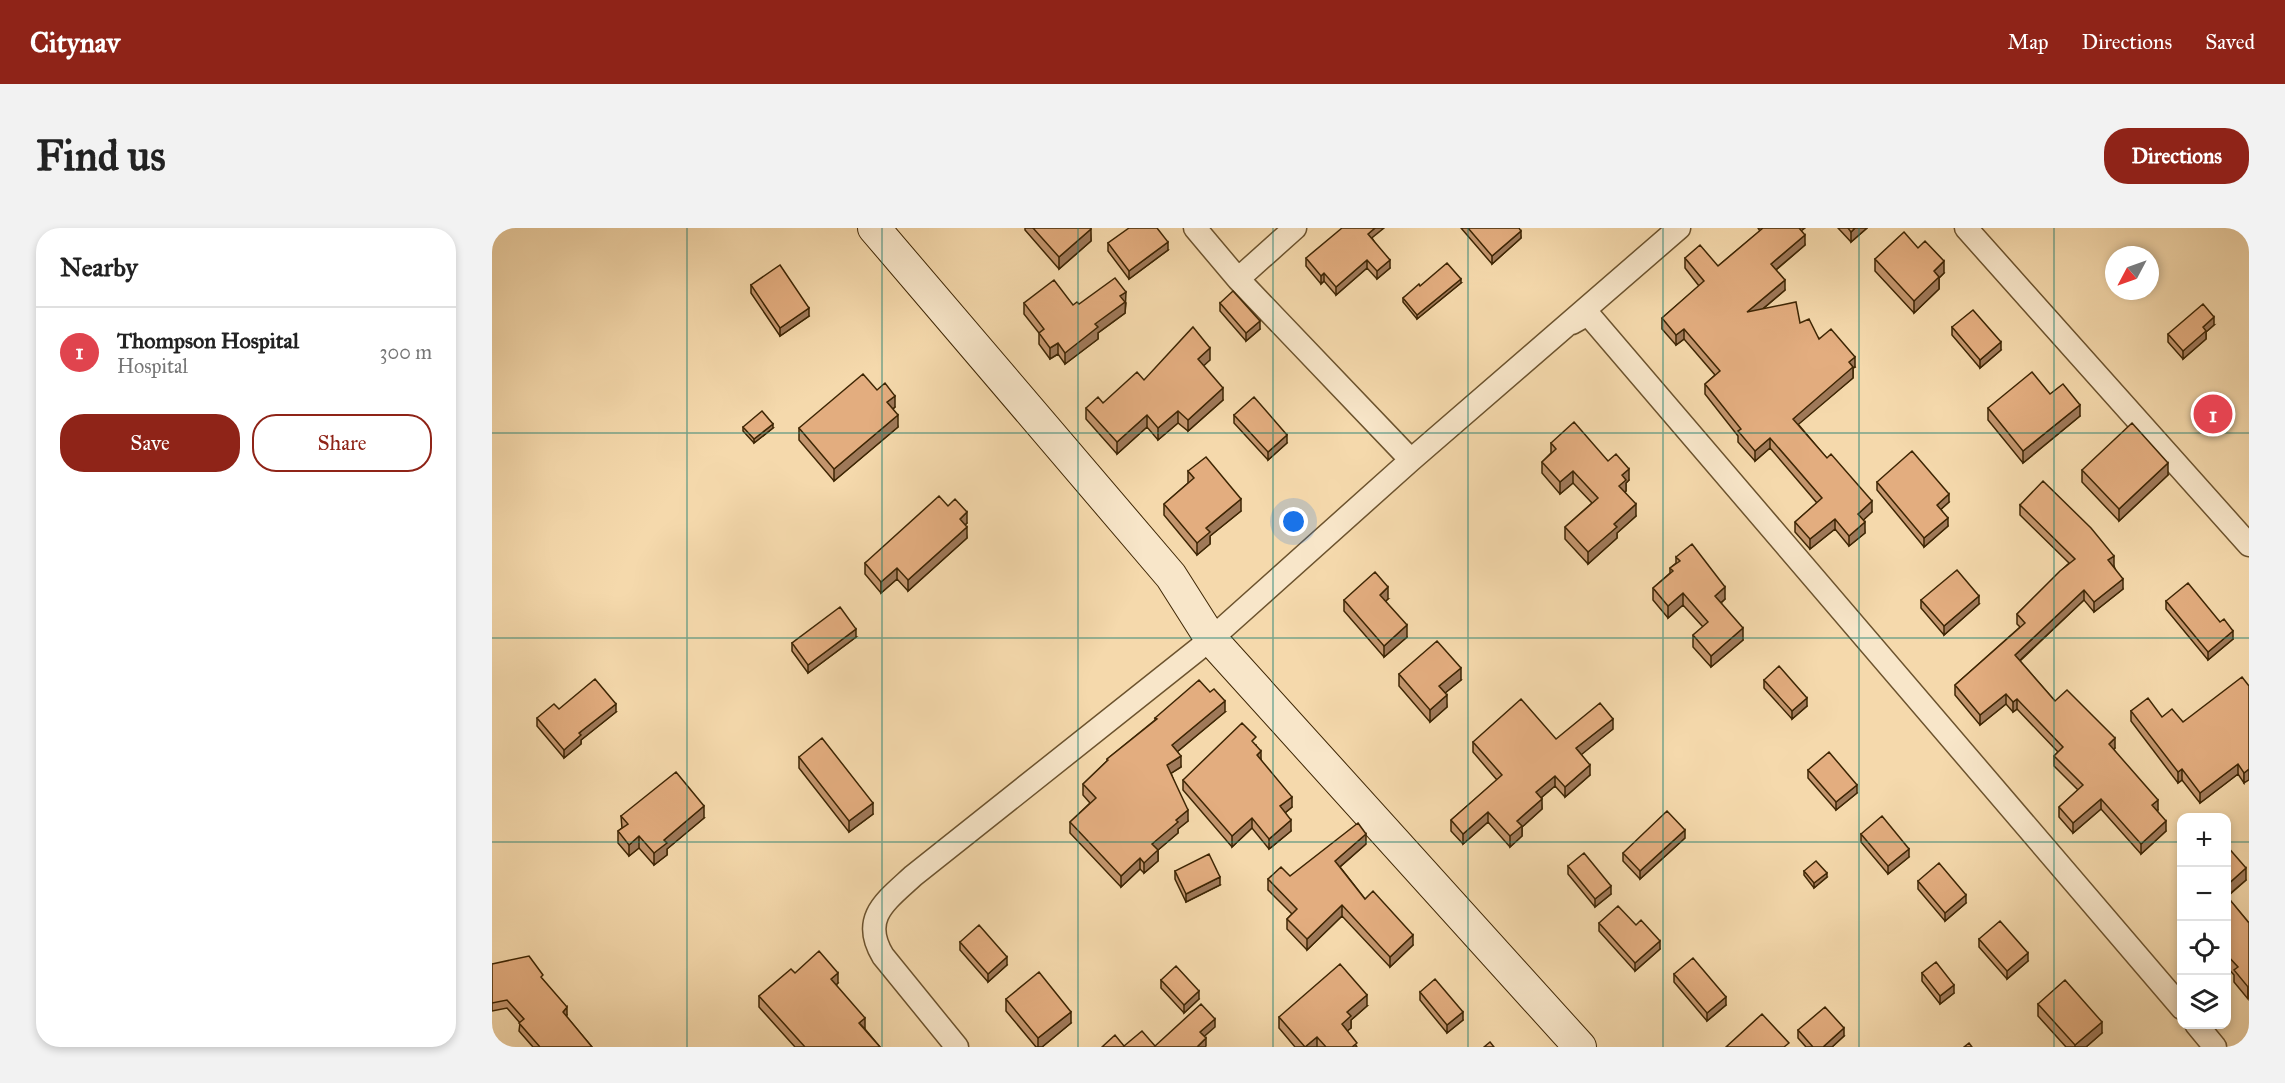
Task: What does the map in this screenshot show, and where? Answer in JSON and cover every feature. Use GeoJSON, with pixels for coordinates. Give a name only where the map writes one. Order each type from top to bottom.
{"type":"FeatureCollection","features":[{"type":"Feature","properties":{"kind":"street"},"geometry":{"type":"LineString","coordinates":[[874,228],[1171,576],[1211,639],[1580,1047]]}},
{"type":"Feature","properties":{"kind":"street"},"geometry":{"type":"LineString","coordinates":[[1195,228],[1238,279],[1411,460]]}},
{"type":"Feature","properties":{"kind":"street"},"geometry":{"type":"LineString","coordinates":[[1238,279],[1295,228]]}},
{"type":"Feature","properties":{"kind":"street"},"geometry":{"type":"LineString","coordinates":[[957,1047],[874,942],[873,925],[882,904],[913,876],[1211,639],[1411,460],[1571,324],[1679,228]]}},
{"type":"Feature","properties":{"kind":"street"},"geometry":{"type":"LineString","coordinates":[[1966,228],[2249,545]]}},
{"type":"Feature","properties":{"kind":"street"},"geometry":{"type":"LineString","coordinates":[[1571,324],[1588,314],[2177,1003]]}},
{"type":"Feature","properties":{"kind":"street"},"geometry":{"type":"LineString","coordinates":[[2200,1029],[2215,1047]]}},
{"type":"Feature","properties":{"kind":"building"},"geometry":{"type":"Polygon","coordinates":[[[1033,228],[1090,228],[1091,229],[1059,257],[1033,228]]]}},
{"type":"Feature","properties":{"kind":"building"},"geometry":{"type":"Polygon","coordinates":[[[1129,228],[1157,228],[1168,242],[1129,271],[1108,243],[1129,228]]]}},
{"type":"Feature","properties":{"kind":"building"},"geometry":{"type":"Polygon","coordinates":[[[1342,228],[1375,228],[1368,234],[1390,260],[1377,271],[1367,260],[1336,287],[1324,273],[1321,276],[1306,258],[1342,228]]]}},
{"type":"Feature","properties":{"kind":"building"},"geometry":{"type":"Polygon","coordinates":[[[1468,228],[1519,228],[1521,231],[1492,256],[1468,228]]]}},
{"type":"Feature","properties":{"kind":"building"},"geometry":{"type":"Polygon","coordinates":[[[1763,228],[1799,228],[1805,235],[1771,264],[1785,280],[1747,312],[1796,302],[1800,323],[1809,319],[1819,339],[1831,329],[1855,357],[1849,362],[1853,367],[1793,419],[1827,458],[1831,454],[1872,501],[1858,514],[1865,522],[1849,536],[1835,519],[1810,539],[1795,522],[1822,498],[1770,438],[1755,451],[1738,431],[1741,429],[1705,384],[1720,371],[1684,329],[1676,335],[1662,318],[1704,281],[1685,258],[1700,245],[1718,266],[1763,228]]]}},
{"type":"Feature","properties":{"kind":"building"},"geometry":{"type":"Polygon","coordinates":[[[1904,232],[1918,248],[1925,241],[1944,261],[1934,271],[1939,277],[1914,301],[1875,259],[1904,232]]]}},
{"type":"Feature","properties":{"kind":"building"},"geometry":{"type":"Polygon","coordinates":[[[1447,263],[1461,279],[1417,315],[1403,298],[1447,263]]]}},
{"type":"Feature","properties":{"kind":"building"},"geometry":{"type":"Polygon","coordinates":[[[780,265],[809,308],[780,328],[751,285],[780,265]]]}},
{"type":"Feature","properties":{"kind":"building"},"geometry":{"type":"Polygon","coordinates":[[[1115,278],[1126,292],[1120,296],[1125,302],[1095,324],[1098,327],[1065,353],[1058,343],[1050,348],[1039,333],[1044,329],[1024,303],[1054,280],[1073,305],[1077,302],[1079,304],[1115,278]]]}},
{"type":"Feature","properties":{"kind":"building"},"geometry":{"type":"Polygon","coordinates":[[[1233,291],[1260,321],[1246,333],[1220,303],[1233,291]]]}},
{"type":"Feature","properties":{"kind":"building"},"geometry":{"type":"Polygon","coordinates":[[[2203,304],[2214,317],[2203,327],[2206,331],[2183,351],[2168,334],[2203,304]]]}},
{"type":"Feature","properties":{"kind":"building"},"geometry":{"type":"Polygon","coordinates":[[[1973,310],[2001,342],[1980,360],[1952,327],[1973,310]]]}},
{"type":"Feature","properties":{"kind":"building"},"geometry":{"type":"Polygon","coordinates":[[[1193,327],[1210,348],[1198,359],[1223,388],[1188,420],[1178,411],[1158,428],[1147,415],[1117,442],[1086,408],[1098,397],[1103,403],[1137,372],[1144,380],[1193,327]]]}},
{"type":"Feature","properties":{"kind":"building"},"geometry":{"type":"Polygon","coordinates":[[[2032,372],[2050,394],[2063,384],[2080,405],[2023,451],[1988,408],[2032,372]]]}},
{"type":"Feature","properties":{"kind":"building"},"geometry":{"type":"Polygon","coordinates":[[[863,374],[877,390],[885,383],[895,396],[887,402],[898,415],[834,469],[799,428],[863,374]]]}},
{"type":"Feature","properties":{"kind":"building"},"geometry":{"type":"Polygon","coordinates":[[[1254,397],[1287,435],[1268,452],[1234,415],[1254,397]]]}},
{"type":"Feature","properties":{"kind":"building"},"geometry":{"type":"Polygon","coordinates":[[[762,411],[773,424],[754,439],[743,427],[762,411]]]}},
{"type":"Feature","properties":{"kind":"building"},"geometry":{"type":"Polygon","coordinates":[[[1574,422],[1608,461],[1616,454],[1629,469],[1622,475],[1626,480],[1619,486],[1636,504],[1614,524],[1617,527],[1588,552],[1565,527],[1598,498],[1573,471],[1560,482],[1542,462],[1556,449],[1551,443],[1574,422]]]}},
{"type":"Feature","properties":{"kind":"building"},"geometry":{"type":"Polygon","coordinates":[[[2132,423],[2168,463],[2119,509],[2082,470],[2132,423]]]}},
{"type":"Feature","properties":{"kind":"building"},"geometry":{"type":"Polygon","coordinates":[[[1912,451],[1949,494],[1937,505],[1948,518],[1924,538],[1877,482],[1912,451]]]}},
{"type":"Feature","properties":{"kind":"building"},"geometry":{"type":"Polygon","coordinates":[[[1206,457],[1241,499],[1206,528],[1210,532],[1197,543],[1164,504],[1194,478],[1188,471],[1206,457]]]}},
{"type":"Feature","properties":{"kind":"building"},"geometry":{"type":"Polygon","coordinates":[[[2043,481],[2091,528],[2114,556],[2108,560],[2123,579],[2094,602],[2084,590],[2015,655],[2055,701],[2067,690],[2115,738],[2109,744],[2158,800],[2152,805],[2166,821],[2141,844],[2101,799],[2073,823],[2059,807],[2083,785],[2054,756],[2063,747],[2017,699],[2013,702],[2006,694],[1980,715],[1955,685],[2025,623],[2017,614],[2075,559],[2020,505],[2043,481]]]}},
{"type":"Feature","properties":{"kind":"building"},"geometry":{"type":"Polygon","coordinates":[[[939,496],[948,506],[955,499],[967,512],[960,519],[967,527],[908,580],[897,568],[881,582],[865,563],[939,496]]]}},
{"type":"Feature","properties":{"kind":"building"},"geometry":{"type":"Polygon","coordinates":[[[1692,544],[1725,587],[1715,596],[1743,628],[1711,656],[1693,635],[1708,622],[1683,593],[1668,606],[1653,588],[1673,571],[1670,568],[1680,561],[1676,557],[1692,544]]]}},
{"type":"Feature","properties":{"kind":"building"},"geometry":{"type":"Polygon","coordinates":[[[1957,570],[1979,596],[1944,626],[1921,600],[1957,570]]]}},
{"type":"Feature","properties":{"kind":"building"},"geometry":{"type":"Polygon","coordinates":[[[1375,572],[1388,587],[1380,595],[1407,625],[1384,646],[1344,600],[1375,572]]]}},
{"type":"Feature","properties":{"kind":"building"},"geometry":{"type":"Polygon","coordinates":[[[2188,583],[2220,622],[2224,619],[2233,631],[2208,652],[2166,601],[2188,583]]]}},
{"type":"Feature","properties":{"kind":"building"},"geometry":{"type":"Polygon","coordinates":[[[840,607],[856,629],[808,665],[792,643],[840,607]]]}},
{"type":"Feature","properties":{"kind":"building"},"geometry":{"type":"Polygon","coordinates":[[[1437,641],[1461,668],[1439,686],[1447,695],[1430,710],[1399,674],[1437,641]]]}},
{"type":"Feature","properties":{"kind":"building"},"geometry":{"type":"Polygon","coordinates":[[[1779,666],[1807,698],[1792,711],[1764,680],[1779,666]]]}},
{"type":"Feature","properties":{"kind":"building"},"geometry":{"type":"Polygon","coordinates":[[[2242,677],[2249,686],[2249,769],[2244,773],[2238,764],[2200,793],[2182,769],[2178,772],[2131,711],[2148,698],[2162,717],[2172,709],[2183,722],[2242,677]]]}},
{"type":"Feature","properties":{"kind":"building"},"geometry":{"type":"Polygon","coordinates":[[[595,679],[616,704],[579,733],[581,735],[564,750],[537,718],[554,704],[559,709],[595,679]]]}},
{"type":"Feature","properties":{"kind":"building"},"geometry":{"type":"Polygon","coordinates":[[[1199,680],[1210,692],[1214,689],[1225,701],[1172,745],[1181,756],[1167,765],[1188,810],[1176,820],[1178,822],[1152,844],[1158,850],[1144,863],[1140,858],[1121,876],[1070,822],[1096,798],[1083,784],[1107,759],[1157,719],[1155,718],[1199,680]]]}},
{"type":"Feature","properties":{"kind":"building"},"geometry":{"type":"Polygon","coordinates":[[[1521,699],[1556,739],[1600,703],[1613,719],[1576,748],[1590,765],[1565,787],[1555,776],[1536,792],[1542,799],[1517,821],[1522,826],[1510,836],[1488,812],[1463,834],[1451,820],[1502,775],[1473,742],[1521,699]]]}},
{"type":"Feature","properties":{"kind":"building"},"geometry":{"type":"Polygon","coordinates":[[[1242,723],[1256,737],[1252,741],[1261,751],[1257,755],[1292,797],[1280,806],[1291,820],[1269,839],[1252,818],[1232,836],[1183,780],[1242,723]]]}},
{"type":"Feature","properties":{"kind":"building"},"geometry":{"type":"Polygon","coordinates":[[[822,738],[873,803],[849,821],[799,757],[822,738]]]}},
{"type":"Feature","properties":{"kind":"building"},"geometry":{"type":"Polygon","coordinates":[[[1829,752],[1857,785],[1836,802],[1808,770],[1829,752]]]}},
{"type":"Feature","properties":{"kind":"building"},"geometry":{"type":"Polygon","coordinates":[[[676,772],[704,806],[664,840],[667,843],[654,853],[639,836],[629,845],[618,831],[628,824],[621,816],[676,772]]]}},
{"type":"Feature","properties":{"kind":"building"},"geometry":{"type":"Polygon","coordinates":[[[1667,811],[1685,830],[1640,871],[1623,853],[1667,811]]]}},
{"type":"Feature","properties":{"kind":"building"},"geometry":{"type":"Polygon","coordinates":[[[1882,816],[1909,849],[1888,866],[1861,834],[1882,816]]]}},
{"type":"Feature","properties":{"kind":"building"},"geometry":{"type":"Polygon","coordinates":[[[1358,823],[1366,834],[1335,861],[1365,899],[1373,891],[1413,935],[1390,957],[1342,905],[1307,939],[1287,919],[1297,909],[1268,879],[1281,867],[1290,876],[1358,823]]]}},
{"type":"Feature","properties":{"kind":"building"},"geometry":{"type":"Polygon","coordinates":[[[2231,851],[2246,868],[2231,882],[2231,851]]]}},
{"type":"Feature","properties":{"kind":"building"},"geometry":{"type":"Polygon","coordinates":[[[1584,853],[1611,886],[1595,899],[1568,866],[1584,853]]]}},
{"type":"Feature","properties":{"kind":"building"},"geometry":{"type":"Polygon","coordinates":[[[1209,854],[1220,877],[1186,894],[1175,871],[1209,854]]]}},
{"type":"Feature","properties":{"kind":"building"},"geometry":{"type":"Polygon","coordinates":[[[1816,861],[1827,873],[1814,883],[1804,871],[1816,861]]]}},
{"type":"Feature","properties":{"kind":"building"},"geometry":{"type":"Polygon","coordinates":[[[1939,863],[1966,895],[1945,913],[1918,881],[1939,863]]]}},
{"type":"Feature","properties":{"kind":"building"},"geometry":{"type":"Polygon","coordinates":[[[2231,901],[2249,923],[2248,987],[2234,970],[2238,967],[2231,959],[2231,901]]]}},
{"type":"Feature","properties":{"kind":"building"},"geometry":{"type":"Polygon","coordinates":[[[1618,906],[1636,925],[1641,920],[1660,941],[1635,963],[1599,923],[1618,906]]]}},
{"type":"Feature","properties":{"kind":"building"},"geometry":{"type":"Polygon","coordinates":[[[2000,921],[2028,953],[2007,971],[1979,939],[2000,921]]]}},
{"type":"Feature","properties":{"kind":"building"},"geometry":{"type":"Polygon","coordinates":[[[979,925],[1007,957],[988,974],[960,942],[979,925]]]}},
{"type":"Feature","properties":{"kind":"building"},"geometry":{"type":"Polygon","coordinates":[[[819,951],[838,973],[831,979],[865,1018],[859,1023],[880,1047],[805,1047],[759,996],[791,969],[795,973],[819,951]]]}},
{"type":"Feature","properties":{"kind":"building"},"geometry":{"type":"Polygon","coordinates":[[[529,956],[543,975],[541,977],[567,1007],[563,1012],[592,1047],[540,1047],[519,1023],[524,1019],[507,1000],[492,1003],[492,964],[529,956]]]}},
{"type":"Feature","properties":{"kind":"building"},"geometry":{"type":"Polygon","coordinates":[[[1693,958],[1726,997],[1707,1013],[1674,974],[1693,958]]]}},
{"type":"Feature","properties":{"kind":"building"},"geometry":{"type":"Polygon","coordinates":[[[1936,962],[1954,985],[1940,996],[1922,973],[1936,962]]]}},
{"type":"Feature","properties":{"kind":"building"},"geometry":{"type":"Polygon","coordinates":[[[1340,964],[1367,995],[1347,1012],[1351,1016],[1342,1024],[1357,1043],[1352,1047],[1326,1047],[1317,1037],[1305,1047],[1279,1017],[1340,964]]]}},
{"type":"Feature","properties":{"kind":"building"},"geometry":{"type":"Polygon","coordinates":[[[1176,966],[1199,991],[1184,1005],[1161,980],[1176,966]]]}},
{"type":"Feature","properties":{"kind":"building"},"geometry":{"type":"Polygon","coordinates":[[[1039,972],[1071,1012],[1038,1038],[1006,999],[1039,972]]]}},
{"type":"Feature","properties":{"kind":"building"},"geometry":{"type":"Polygon","coordinates":[[[1435,979],[1463,1012],[1447,1025],[1420,992],[1435,979]]]}},
{"type":"Feature","properties":{"kind":"building"},"geometry":{"type":"Polygon","coordinates":[[[2065,980],[2102,1022],[2075,1045],[2038,1004],[2065,980]]]}},
{"type":"Feature","properties":{"kind":"building"},"geometry":{"type":"Polygon","coordinates":[[[1201,1004],[1215,1019],[1200,1032],[1206,1038],[1197,1047],[1102,1047],[1115,1035],[1124,1046],[1142,1031],[1155,1046],[1201,1004]]]}},
{"type":"Feature","properties":{"kind":"building"},"geometry":{"type":"Polygon","coordinates":[[[1825,1007],[1844,1028],[1823,1047],[1813,1047],[1798,1030],[1825,1007]]]}},
{"type":"Feature","properties":{"kind":"building"},"geometry":{"type":"Polygon","coordinates":[[[1762,1014],[1789,1043],[1784,1047],[1726,1047],[1762,1014]]]}},
{"type":"Feature","properties":{"kind":"building"},"geometry":{"type":"Polygon","coordinates":[[[1490,1042],[1494,1047],[1484,1047],[1490,1042]]]}},
{"type":"Feature","properties":{"kind":"waterway"},"geometry":{"type":"LineString","coordinates":[[492,1043],[495,1047]]}},
{"type":"Feature","properties":{"kind":"place","name":"Thompson Hospital"},"geometry":{"type":"Point","coordinates":[2213,414]}}]}
